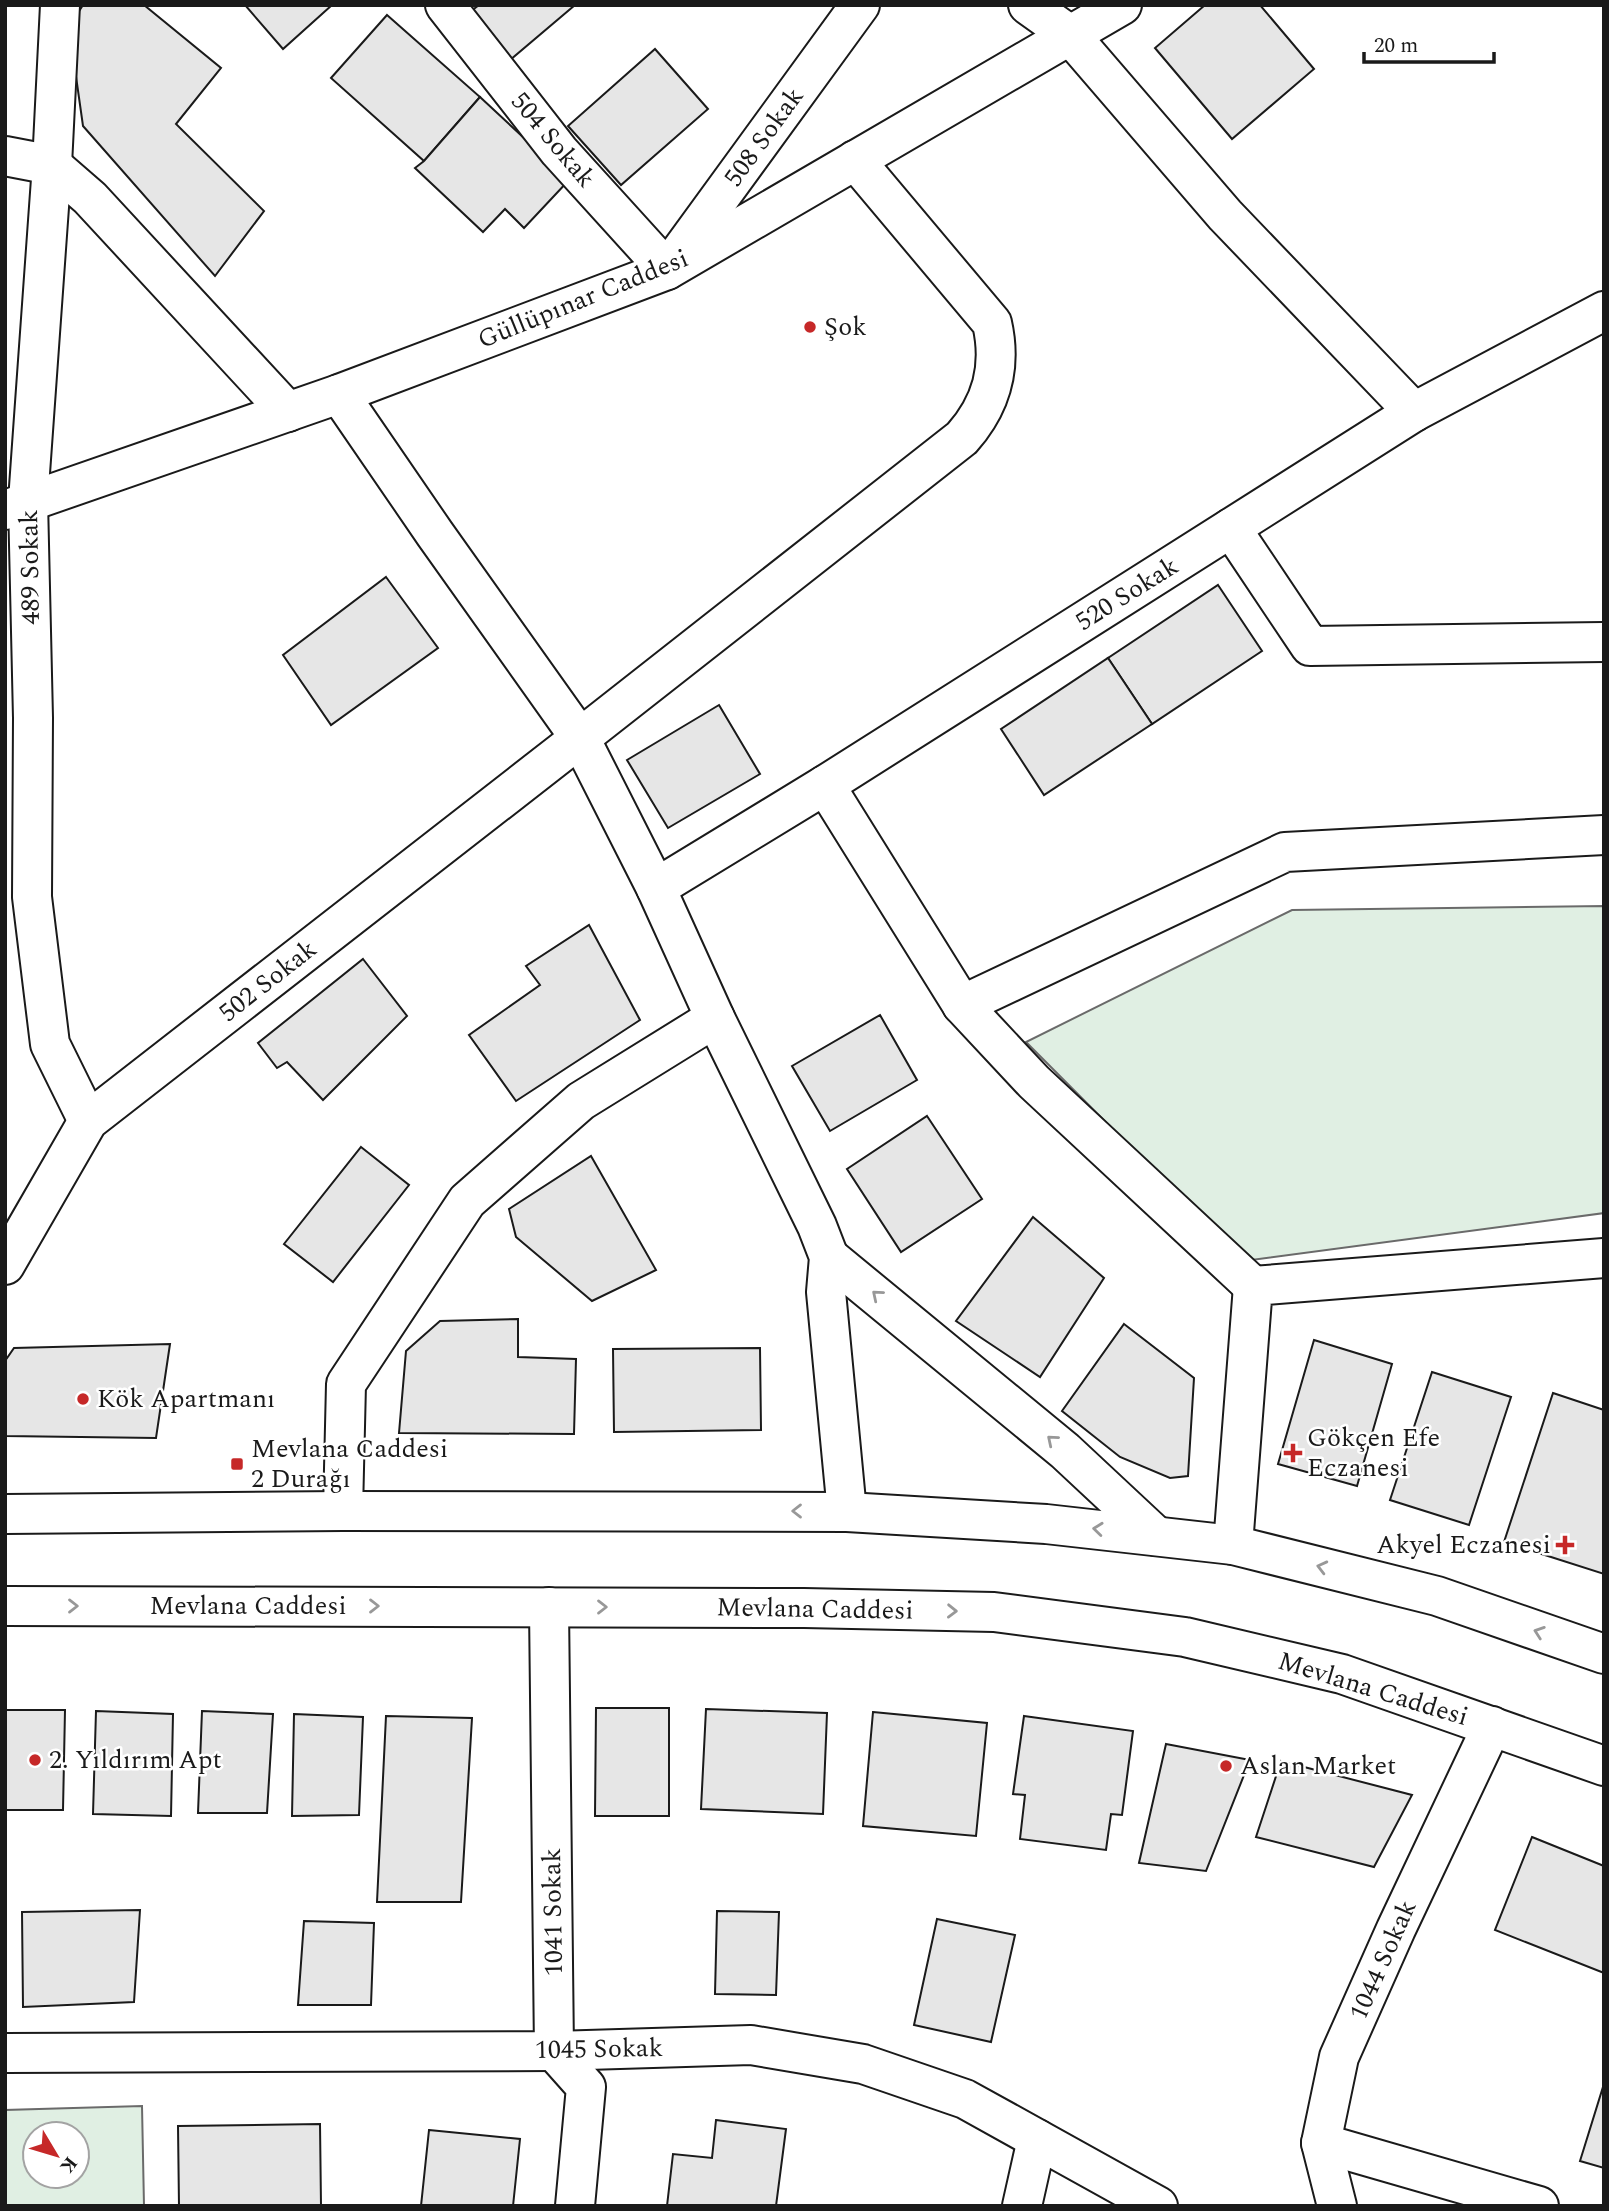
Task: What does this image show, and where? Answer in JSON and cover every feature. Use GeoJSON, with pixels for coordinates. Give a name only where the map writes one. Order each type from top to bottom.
{"type":"FeatureCollection","features":[{"type":"Feature","properties":{"kind":"street","name":"489 Sokak"},"geometry":{"type":"LineString","coordinates":[[60,5],[52,166],[17,505],[33,718],[32,897],[50,1044],[88,1121]]}},
{"type":"Feature","properties":{"kind":"street","name":"504 Sokak"},"geometry":{"type":"LineString","coordinates":[[445,5],[559,152],[667,270]]}},
{"type":"Feature","properties":{"kind":"street","name":"508 Sokak"},"geometry":{"type":"LineString","coordinates":[[667,270],[860,5]]}},
{"type":"Feature","properties":{"kind":"street"},"geometry":{"type":"LineString","coordinates":[[1028,5],[1070,35],[1225,215],[1414,412]]}},
{"type":"Feature","properties":{"kind":"street","name":"Güllüpınar Caddesi"},"geometry":{"type":"LineString","coordinates":[[17,505],[339,394],[667,270],[1122,5]]}},
{"type":"Feature","properties":{"kind":"street"},"geometry":{"type":"LineString","coordinates":[[5,156],[52,166],[90,198],[288,412]]}},
{"type":"Feature","properties":{"kind":"street","name":"502 Sokak"},"geometry":{"type":"LineString","coordinates":[[5,1265],[88,1121],[962,438],[976,422],[987,404],[994,383],[997,362],[992,323],[855,160]]}},
{"type":"Feature","properties":{"kind":"street","name":"520 Sokak"},"geometry":{"type":"LineString","coordinates":[[656,888],[825,785],[1414,412],[1604,311]]}},
{"type":"Feature","properties":{"kind":"street"},"geometry":{"type":"LineString","coordinates":[[339,394],[580,738],[656,888],[715,1018],[817,1226],[829,1258],[826,1292],[847,1511]]}},
{"type":"Feature","properties":{"kind":"street"},"geometry":{"type":"LineString","coordinates":[[1231,528],[1310,646],[1604,642]]}},
{"type":"Feature","properties":{"kind":"street"},"geometry":{"type":"LineString","coordinates":[[825,785],[962,1006],[1034,1082],[1253,1286],[1604,1258]]}},
{"type":"Feature","properties":{"kind":"street"},"geometry":{"type":"LineString","coordinates":[[962,1006],[1285,852],[1604,835]]}},
{"type":"Feature","properties":{"kind":"street"},"geometry":{"type":"LineString","coordinates":[[343,1511],[346,1384],[467,1202],[581,1101],[715,1018]]}},
{"type":"Feature","properties":{"kind":"street"},"geometry":{"type":"LineString","coordinates":[[829,1258],[1065,1451],[1156,1536]]}},
{"type":"Feature","properties":{"kind":"street"},"geometry":{"type":"LineString","coordinates":[[1233,1545],[1253,1286]]}},
{"type":"Feature","properties":{"kind":"street"},"geometry":{"type":"LineString","coordinates":[[5,1514],[847,1511],[1046,1524],[1233,1545],[1437,1596],[1604,1654]]}},
{"type":"Feature","properties":{"kind":"street","name":"Mevlana Caddesi"},"geometry":{"type":"LineString","coordinates":[[5,1606],[791,1608],[994,1612],[1185,1637],[1342,1674],[1604,1766]]}},
{"type":"Feature","properties":{"kind":"street","name":"1041 Sokak"},"geometry":{"type":"LineString","coordinates":[[550,1607],[554,2051]]}},
{"type":"Feature","properties":{"kind":"street","name":"1044 Sokak"},"geometry":{"type":"LineString","coordinates":[[1336,2206],[1321,2143],[1339,2057],[1492,1726]]}},
{"type":"Feature","properties":{"kind":"street","name":"1045 Sokak"},"geometry":{"type":"LineString","coordinates":[[5,2053],[554,2051],[751,2045],[851,2062],[965,2099],[1158,2206]]}},
{"type":"Feature","properties":{"kind":"street"},"geometry":{"type":"LineString","coordinates":[[554,2051],[586,2087],[575,2206]]}},
{"type":"Feature","properties":{"kind":"street"},"geometry":{"type":"LineString","coordinates":[[1022,2206],[1037,2139]]}},
{"type":"Feature","properties":{"kind":"street"},"geometry":{"type":"LineString","coordinates":[[1321,2143],[1539,2206]]}},
{"type":"Feature","properties":{"kind":"green space"},"geometry":{"type":"Polygon","coordinates":[[[1604,906],[1604,1213],[1244,1261],[1026,1042],[1292,910],[1604,906]]]}},
{"type":"Feature","properties":{"kind":"green space"},"geometry":{"type":"Polygon","coordinates":[[[142,2106],[144,2206],[5,2206],[5,2110],[142,2106]]]}},
{"type":"Feature","properties":{"kind":"building"},"geometry":{"type":"Polygon","coordinates":[[[83,5],[144,5],[221,68],[176,124],[264,211],[215,276],[83,126],[69,27],[83,5]]]}},
{"type":"Feature","properties":{"kind":"building"},"geometry":{"type":"Polygon","coordinates":[[[245,5],[332,5],[283,49],[245,5]]]}},
{"type":"Feature","properties":{"kind":"building"},"geometry":{"type":"Polygon","coordinates":[[[479,5],[575,5],[510,60],[470,12],[479,5]]]}},
{"type":"Feature","properties":{"kind":"building"},"geometry":{"type":"Polygon","coordinates":[[[1205,5],[1260,5],[1314,69],[1232,139],[1155,48],[1205,5]]]}},
{"type":"Feature","properties":{"kind":"building"},"geometry":{"type":"Polygon","coordinates":[[[387,15],[480,97],[424,161],[331,78],[387,15]]]}},
{"type":"Feature","properties":{"kind":"building"},"geometry":{"type":"Polygon","coordinates":[[[655,49],[708,109],[621,185],[568,126],[655,49]]]}},
{"type":"Feature","properties":{"kind":"building"},"geometry":{"type":"Polygon","coordinates":[[[480,97],[569,180],[524,228],[505,209],[483,232],[415,168],[480,97]]]}},
{"type":"Feature","properties":{"kind":"building"},"geometry":{"type":"Polygon","coordinates":[[[386,577],[438,648],[331,725],[283,655],[386,577]]]}},
{"type":"Feature","properties":{"kind":"building"},"geometry":{"type":"Polygon","coordinates":[[[1218,585],[1262,651],[1152,724],[1108,658],[1218,585]]]}},
{"type":"Feature","properties":{"kind":"building"},"geometry":{"type":"Polygon","coordinates":[[[1108,658],[1152,724],[1044,795],[1001,729],[1108,658]]]}},
{"type":"Feature","properties":{"kind":"building"},"geometry":{"type":"Polygon","coordinates":[[[719,705],[760,774],[668,828],[627,760],[719,705]]]}},
{"type":"Feature","properties":{"kind":"building"},"geometry":{"type":"Polygon","coordinates":[[[589,925],[640,1020],[516,1101],[469,1035],[540,985],[526,966],[589,925]]]}},
{"type":"Feature","properties":{"kind":"building"},"geometry":{"type":"Polygon","coordinates":[[[363,959],[407,1016],[323,1100],[287,1062],[277,1068],[258,1043],[363,959]]]}},
{"type":"Feature","properties":{"kind":"building"},"geometry":{"type":"Polygon","coordinates":[[[880,1015],[917,1080],[830,1131],[792,1066],[880,1015]]]}},
{"type":"Feature","properties":{"kind":"building"},"geometry":{"type":"Polygon","coordinates":[[[927,1116],[982,1199],[901,1252],[847,1169],[927,1116]]]}},
{"type":"Feature","properties":{"kind":"building"},"geometry":{"type":"Polygon","coordinates":[[[361,1147],[409,1185],[333,1282],[284,1244],[361,1147]]]}},
{"type":"Feature","properties":{"kind":"building"},"geometry":{"type":"Polygon","coordinates":[[[591,1156],[656,1270],[592,1301],[516,1237],[509,1209],[591,1156]]]}},
{"type":"Feature","properties":{"kind":"building"},"geometry":{"type":"Polygon","coordinates":[[[1033,1217],[1104,1278],[1040,1377],[956,1321],[1033,1217]]]}},
{"type":"Feature","properties":{"kind":"building"},"geometry":{"type":"Polygon","coordinates":[[[518,1319],[518,1357],[576,1359],[574,1434],[399,1433],[406,1351],[440,1321],[518,1319]]]}},
{"type":"Feature","properties":{"kind":"building"},"geometry":{"type":"Polygon","coordinates":[[[1124,1324],[1194,1378],[1188,1476],[1170,1478],[1120,1457],[1062,1411],[1124,1324]]]}},
{"type":"Feature","properties":{"kind":"building"},"geometry":{"type":"Polygon","coordinates":[[[1314,1340],[1392,1364],[1357,1486],[1278,1464],[1314,1340]]]}},
{"type":"Feature","properties":{"kind":"building","name":"Kök Apartmanı"},"geometry":{"type":"Polygon","coordinates":[[[170,1344],[156,1438],[5,1436],[5,1361],[14,1348],[170,1344]]]}},
{"type":"Feature","properties":{"kind":"building"},"geometry":{"type":"Polygon","coordinates":[[[760,1348],[761,1430],[614,1432],[613,1349],[760,1348]]]}},
{"type":"Feature","properties":{"kind":"building"},"geometry":{"type":"Polygon","coordinates":[[[1432,1372],[1511,1397],[1469,1525],[1390,1500],[1432,1372]]]}},
{"type":"Feature","properties":{"kind":"building"},"geometry":{"type":"Polygon","coordinates":[[[1553,1393],[1604,1410],[1604,1574],[1504,1542],[1553,1393]]]}},
{"type":"Feature","properties":{"kind":"building"},"geometry":{"type":"Polygon","coordinates":[[[596,1708],[669,1708],[669,1816],[595,1816],[596,1708]]]}},
{"type":"Feature","properties":{"kind":"building"},"geometry":{"type":"Polygon","coordinates":[[[706,1709],[827,1713],[823,1814],[701,1809],[706,1709]]]}},
{"type":"Feature","properties":{"kind":"building","name":"2. Yıldırım Apt"},"geometry":{"type":"Polygon","coordinates":[[[5,1710],[65,1710],[63,1810],[5,1810],[5,1710]]]}},
{"type":"Feature","properties":{"kind":"building"},"geometry":{"type":"Polygon","coordinates":[[[96,1711],[173,1714],[171,1816],[93,1814],[96,1711]]]}},
{"type":"Feature","properties":{"kind":"building"},"geometry":{"type":"Polygon","coordinates":[[[202,1711],[273,1714],[267,1813],[198,1813],[202,1711]]]}},
{"type":"Feature","properties":{"kind":"building"},"geometry":{"type":"Polygon","coordinates":[[[873,1712],[987,1723],[976,1836],[863,1826],[873,1712]]]}},
{"type":"Feature","properties":{"kind":"building"},"geometry":{"type":"Polygon","coordinates":[[[294,1714],[363,1717],[359,1815],[292,1816],[294,1714]]]}},
{"type":"Feature","properties":{"kind":"building"},"geometry":{"type":"Polygon","coordinates":[[[386,1716],[472,1718],[461,1902],[377,1902],[386,1716]]]}},
{"type":"Feature","properties":{"kind":"building"},"geometry":{"type":"Polygon","coordinates":[[[1024,1716],[1133,1731],[1122,1815],[1111,1814],[1106,1850],[1020,1839],[1025,1795],[1013,1794],[1024,1716]]]}},
{"type":"Feature","properties":{"kind":"building"},"geometry":{"type":"Polygon","coordinates":[[[1166,1744],[1250,1760],[1206,1871],[1139,1863],[1166,1744]]]}},
{"type":"Feature","properties":{"kind":"building"},"geometry":{"type":"Polygon","coordinates":[[[1281,1761],[1412,1795],[1374,1867],[1256,1837],[1281,1761]]]}},
{"type":"Feature","properties":{"kind":"building"},"geometry":{"type":"Polygon","coordinates":[[[1532,1837],[1604,1866],[1604,1973],[1495,1930],[1532,1837]]]}},
{"type":"Feature","properties":{"kind":"building"},"geometry":{"type":"Polygon","coordinates":[[[140,1910],[134,2002],[23,2007],[22,1912],[140,1910]]]}},
{"type":"Feature","properties":{"kind":"building"},"geometry":{"type":"Polygon","coordinates":[[[717,1911],[779,1912],[776,1995],[715,1994],[717,1911]]]}},
{"type":"Feature","properties":{"kind":"building"},"geometry":{"type":"Polygon","coordinates":[[[937,1919],[1015,1935],[991,2042],[914,2025],[937,1919]]]}},
{"type":"Feature","properties":{"kind":"building"},"geometry":{"type":"Polygon","coordinates":[[[304,1921],[374,1923],[371,2005],[298,2005],[304,1921]]]}},
{"type":"Feature","properties":{"kind":"building"},"geometry":{"type":"Polygon","coordinates":[[[1604,2088],[1604,2168],[1580,2161],[1604,2088]]]}},
{"type":"Feature","properties":{"kind":"building"},"geometry":{"type":"Polygon","coordinates":[[[716,2120],[786,2129],[776,2206],[667,2206],[673,2154],[712,2158],[716,2120]]]}},
{"type":"Feature","properties":{"kind":"building"},"geometry":{"type":"Polygon","coordinates":[[[320,2124],[321,2206],[179,2206],[178,2126],[320,2124]]]}},
{"type":"Feature","properties":{"kind":"building"},"geometry":{"type":"Polygon","coordinates":[[[429,2130],[520,2139],[513,2206],[421,2206],[429,2130]]]}},
{"type":"Feature","properties":{"kind":"place","name":"Şok"},"geometry":{"type":"Point","coordinates":[810,327]}},
{"type":"Feature","properties":{"kind":"place","name":"Kök Apartmanı"},"geometry":{"type":"Point","coordinates":[83,1399]}},
{"type":"Feature","properties":{"kind":"place","name":"Gökçen Efe Eczanesi"},"geometry":{"type":"Point","coordinates":[1293,1453]}},
{"type":"Feature","properties":{"kind":"place","name":"Mevlana Caddesi 2 Durağı"},"geometry":{"type":"Point","coordinates":[237,1464]}},
{"type":"Feature","properties":{"kind":"place","name":"Akyel Eczanesi"},"geometry":{"type":"Point","coordinates":[1565,1545]}},
{"type":"Feature","properties":{"kind":"place","name":"2. Yıldırım Apt"},"geometry":{"type":"Point","coordinates":[35,1760]}},
{"type":"Feature","properties":{"kind":"place","name":"Aslan Market"},"geometry":{"type":"Point","coordinates":[1226,1766]}}]}
